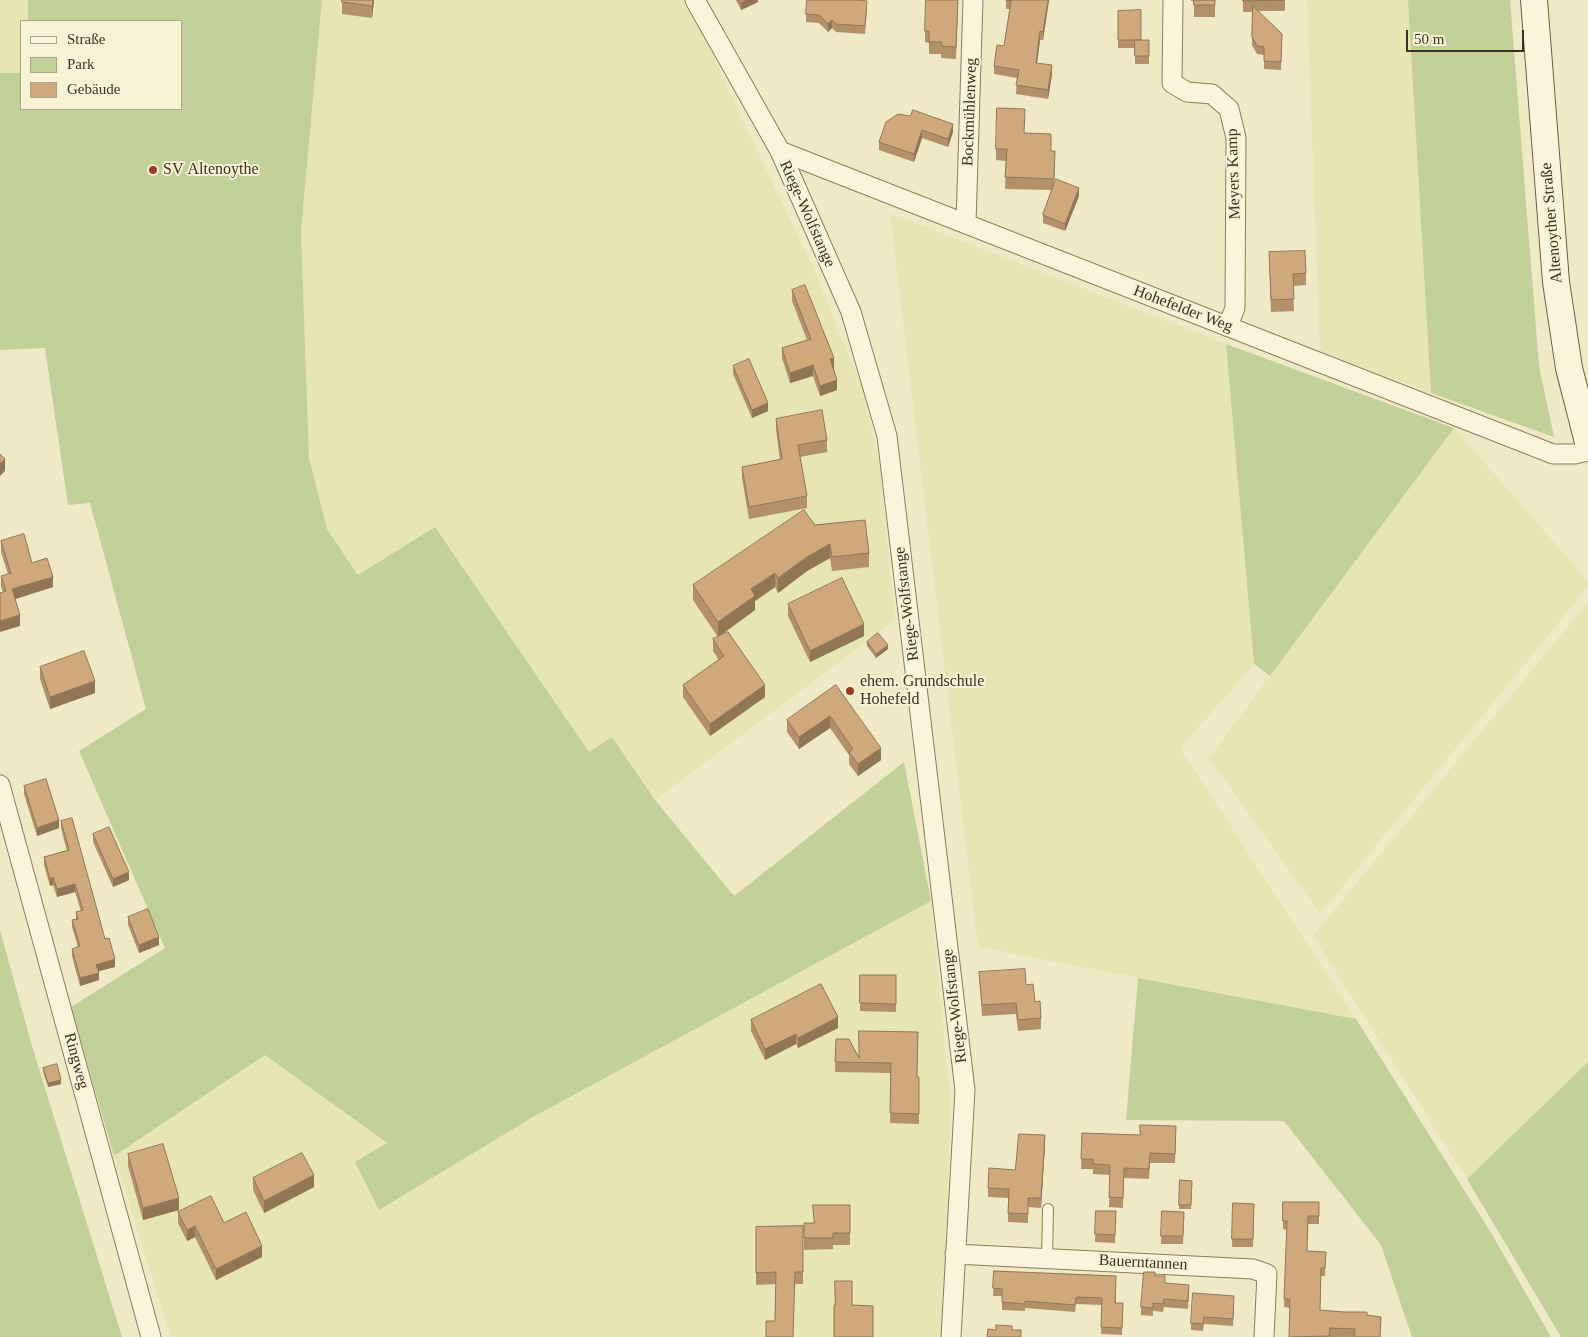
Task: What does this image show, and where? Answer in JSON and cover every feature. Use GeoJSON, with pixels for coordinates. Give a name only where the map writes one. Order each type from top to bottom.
{"type":"FeatureCollection","features":[{"type":"Feature","properties":{"kind":"main road","name":"Altenoyther Straße"},"geometry":{"type":"LineString","coordinates":[[1534,0],[1556,282],[1569,368],[1588,442]]}},
{"type":"Feature","properties":{"kind":"street","name":"Riege-Wolfstange"},"geometry":{"type":"LineString","coordinates":[[695,0],[780,151],[850,312],[887,436],[965,1090],[951,1337]]}},
{"type":"Feature","properties":{"kind":"street","name":"Bockmühlenweg"},"geometry":{"type":"LineString","coordinates":[[966,223],[974,0]]}},
{"type":"Feature","properties":{"kind":"street","name":"Meyers Kamp"},"geometry":{"type":"LineString","coordinates":[[1173,0],[1172,83],[1187,92],[1212,94],[1229,109],[1236,138],[1235,308],[1228,326]]}},
{"type":"Feature","properties":{"kind":"street","name":"Hohefelder Weg"},"geometry":{"type":"LineString","coordinates":[[780,151],[1553,454],[1575,454],[1588,451]]}},
{"type":"Feature","properties":{"kind":"street","name":"Ringweg"},"geometry":{"type":"LineString","coordinates":[[0,785],[151,1337]]}},
{"type":"Feature","properties":{"kind":"street","name":"Bauerntannen"},"geometry":{"type":"LineString","coordinates":[[955,1254],[1253,1268],[1267,1274],[1264,1337]]}},
{"type":"Feature","properties":{"kind":"lane"},"geometry":{"type":"LineString","coordinates":[[1047,1259],[1048,1208]]}},
{"type":"Feature","properties":{"kind":"green space"},"geometry":{"type":"Polygon","coordinates":[[[0,0],[28,0],[28,20],[20,20],[20,73],[0,73],[0,0]]]}},
{"type":"Feature","properties":{"kind":"green space"},"geometry":{"type":"Polygon","coordinates":[[[28,0],[322,0],[301,231],[309,458],[327,529],[358,575],[435,527],[589,752],[612,737],[655,800],[734,896],[904,762],[931,901],[533,1117],[379,1210],[355,1162],[387,1143],[265,1055],[114,1156],[71,1007],[165,948],[79,751],[146,709],[90,503],[68,505],[45,348],[0,350],[0,73],[20,73],[20,110],[182,110],[182,20],[28,20],[28,0]]]}},
{"type":"Feature","properties":{"kind":"green space"},"geometry":{"type":"Polygon","coordinates":[[[322,0],[682,0],[708,44],[812,265],[863,390],[880,467],[895,620],[655,800],[612,737],[589,752],[435,527],[358,575],[327,529],[309,458],[301,231],[322,0]]]}},
{"type":"Feature","properties":{"kind":"green space"},"geometry":{"type":"Polygon","coordinates":[[[1307,0],[1408,0],[1431,393],[1320,351],[1307,0]]]}},
{"type":"Feature","properties":{"kind":"green space"},"geometry":{"type":"Polygon","coordinates":[[[1408,0],[1510,0],[1539,366],[1554,437],[1431,393],[1408,0]]]}},
{"type":"Feature","properties":{"kind":"green space"},"geometry":{"type":"Polygon","coordinates":[[[890,213],[1226,344],[1254,664],[1180,748],[1356,1019],[978,947],[890,213]]]}},
{"type":"Feature","properties":{"kind":"green space"},"geometry":{"type":"Polygon","coordinates":[[[1226,344],[1454,428],[1270,676],[1254,664],[1226,344]]]}},
{"type":"Feature","properties":{"kind":"green space"},"geometry":{"type":"Polygon","coordinates":[[[1454,428],[1588,581],[1588,587],[1320,914],[1209,758],[1454,428]]]}},
{"type":"Feature","properties":{"kind":"green space"},"geometry":{"type":"Polygon","coordinates":[[[1588,602],[1588,1062],[1467,1179],[1313,936],[1588,602]]]}},
{"type":"Feature","properties":{"kind":"green space"},"geometry":{"type":"Polygon","coordinates":[[[931,901],[951,1104],[944,1337],[171,1337],[114,1156],[265,1055],[387,1144],[355,1162],[379,1210],[533,1117],[931,901]]]}},
{"type":"Feature","properties":{"kind":"green space"},"geometry":{"type":"Polygon","coordinates":[[[0,930],[32,1046],[122,1337],[0,1337],[0,930]]]}},
{"type":"Feature","properties":{"kind":"green space"},"geometry":{"type":"Polygon","coordinates":[[[1138,978],[1356,1019],[1490,1231],[1551,1337],[1412,1337],[1381,1245],[1284,1121],[1126,1120],[1138,978]]]}},
{"type":"Feature","properties":{"kind":"green space"},"geometry":{"type":"Polygon","coordinates":[[[1588,1062],[1588,1337],[1561,1337],[1467,1179],[1588,1062]]]}},
{"type":"Feature","properties":{"kind":"building"},"geometry":{"type":"Polygon","coordinates":[[[342,0],[373,0],[372,6],[342,2],[342,0]]]}},
{"type":"Feature","properties":{"kind":"building"},"geometry":{"type":"Polygon","coordinates":[[[807,0],[867,1],[865,26],[836,24],[832,20],[828,24],[819,15],[806,14],[807,0]]]}},
{"type":"Feature","properties":{"kind":"building"},"geometry":{"type":"Polygon","coordinates":[[[926,0],[958,0],[956,47],[941,46],[942,42],[929,42],[929,31],[925,31],[926,0]]]}},
{"type":"Feature","properties":{"kind":"building"},"geometry":{"type":"Polygon","coordinates":[[[1006,0],[1048,0],[1043,32],[1040,31],[1036,63],[1052,65],[1048,90],[1016,85],[1019,70],[994,66],[997,45],[1004,46],[1011,1],[1006,0]]]}},
{"type":"Feature","properties":{"kind":"building"},"geometry":{"type":"Polygon","coordinates":[[[1194,0],[1215,0],[1215,5],[1194,5],[1194,0]]]}},
{"type":"Feature","properties":{"kind":"building"},"geometry":{"type":"Polygon","coordinates":[[[1243,0],[1285,0],[1243,1],[1243,0]]]}},
{"type":"Feature","properties":{"kind":"building"},"geometry":{"type":"Polygon","coordinates":[[[1253,6],[1282,34],[1281,62],[1264,61],[1264,47],[1257,46],[1252,37],[1253,6]]]}},
{"type":"Feature","properties":{"kind":"building"},"geometry":{"type":"Polygon","coordinates":[[[1141,10],[1141,40],[1118,40],[1118,11],[1141,10]]]}},
{"type":"Feature","properties":{"kind":"building"},"geometry":{"type":"Polygon","coordinates":[[[1135,40],[1149,40],[1149,56],[1135,56],[1135,40]]]}},
{"type":"Feature","properties":{"kind":"building"},"geometry":{"type":"Polygon","coordinates":[[[997,108],[1025,109],[1024,133],[1051,134],[1051,151],[1055,151],[1054,179],[1005,177],[1007,149],[996,149],[997,108]]]}},
{"type":"Feature","properties":{"kind":"building"},"geometry":{"type":"Polygon","coordinates":[[[913,110],[953,124],[948,139],[922,130],[914,154],[879,142],[886,122],[898,114],[910,116],[913,110]]]}},
{"type":"Feature","properties":{"kind":"building"},"geometry":{"type":"Polygon","coordinates":[[[1056,179],[1079,188],[1065,224],[1043,215],[1056,179]]]}},
{"type":"Feature","properties":{"kind":"building"},"geometry":{"type":"Polygon","coordinates":[[[1305,251],[1306,273],[1293,274],[1294,299],[1271,300],[1269,252],[1305,251]]]}},
{"type":"Feature","properties":{"kind":"building"},"geometry":{"type":"Polygon","coordinates":[[[805,285],[834,358],[830,359],[837,380],[820,386],[813,365],[790,373],[782,348],[811,339],[792,290],[805,285]]]}},
{"type":"Feature","properties":{"kind":"building"},"geometry":{"type":"Polygon","coordinates":[[[749,359],[768,403],[752,410],[733,366],[749,359]]]}},
{"type":"Feature","properties":{"kind":"building"},"geometry":{"type":"Polygon","coordinates":[[[822,410],[827,440],[798,445],[807,496],[749,507],[742,467],[782,459],[776,419],[822,410]]]}},
{"type":"Feature","properties":{"kind":"building"},"geometry":{"type":"Polygon","coordinates":[[[0,454],[5,459],[0,464],[0,454]]]}},
{"type":"Feature","properties":{"kind":"building"},"geometry":{"type":"Polygon","coordinates":[[[804,510],[815,525],[865,520],[869,553],[832,557],[830,544],[807,557],[778,578],[775,573],[751,589],[755,596],[718,622],[693,585],[804,510]]]}},
{"type":"Feature","properties":{"kind":"building"},"geometry":{"type":"Polygon","coordinates":[[[24,534],[32,563],[47,558],[53,577],[12,589],[20,615],[0,621],[0,593],[6,591],[1,576],[11,573],[1,541],[24,534]]]}},
{"type":"Feature","properties":{"kind":"building"},"geometry":{"type":"Polygon","coordinates":[[[842,578],[864,624],[810,651],[788,604],[842,578]]]}},
{"type":"Feature","properties":{"kind":"building"},"geometry":{"type":"Polygon","coordinates":[[[728,632],[765,685],[710,724],[683,685],[724,656],[713,639],[728,632]]]}},
{"type":"Feature","properties":{"kind":"building"},"geometry":{"type":"Polygon","coordinates":[[[878,633],[888,645],[876,654],[867,642],[878,633]]]}},
{"type":"Feature","properties":{"kind":"building"},"geometry":{"type":"Polygon","coordinates":[[[84,651],[95,681],[50,697],[40,667],[84,651]]]}},
{"type":"Feature","properties":{"kind":"building"},"geometry":{"type":"Polygon","coordinates":[[[836,685],[881,748],[858,764],[849,752],[853,749],[830,716],[799,737],[787,720],[836,685]]]}},
{"type":"Feature","properties":{"kind":"building"},"geometry":{"type":"Polygon","coordinates":[[[46,779],[59,820],[37,828],[24,786],[46,779]]]}},
{"type":"Feature","properties":{"kind":"building"},"geometry":{"type":"Polygon","coordinates":[[[72,818],[105,939],[109,938],[115,959],[96,965],[99,973],[80,978],[72,949],[80,946],[72,920],[78,919],[76,912],[83,910],[75,884],[57,889],[53,877],[50,879],[44,857],[69,850],[61,821],[72,818]]]}},
{"type":"Feature","properties":{"kind":"building"},"geometry":{"type":"Polygon","coordinates":[[[109,827],[129,872],[113,879],[93,834],[109,827]]]}},
{"type":"Feature","properties":{"kind":"building"},"geometry":{"type":"Polygon","coordinates":[[[148,909],[159,937],[139,945],[128,917],[148,909]]]}},
{"type":"Feature","properties":{"kind":"building"},"geometry":{"type":"Polygon","coordinates":[[[1025,969],[1026,985],[1033,984],[1035,1002],[1040,1001],[1041,1018],[1018,1020],[1016,1003],[982,1005],[979,972],[1025,969]]]}},
{"type":"Feature","properties":{"kind":"building"},"geometry":{"type":"Polygon","coordinates":[[[860,975],[896,975],[896,1004],[860,1003],[860,975]]]}},
{"type":"Feature","properties":{"kind":"building"},"geometry":{"type":"Polygon","coordinates":[[[821,984],[838,1017],[798,1038],[796,1034],[765,1049],[751,1020],[821,984]]]}},
{"type":"Feature","properties":{"kind":"building"},"geometry":{"type":"Polygon","coordinates":[[[859,1031],[918,1032],[917,1077],[919,1077],[919,1114],[890,1113],[891,1063],[835,1062],[836,1039],[849,1039],[859,1058],[859,1031]]]}},
{"type":"Feature","properties":{"kind":"building"},"geometry":{"type":"Polygon","coordinates":[[[57,1064],[61,1080],[48,1083],[43,1068],[57,1064]]]}},
{"type":"Feature","properties":{"kind":"building"},"geometry":{"type":"Polygon","coordinates":[[[1140,1125],[1176,1126],[1175,1154],[1150,1153],[1149,1169],[1124,1168],[1123,1198],[1109,1197],[1110,1165],[1093,1164],[1093,1159],[1081,1159],[1082,1133],[1140,1135],[1140,1125]]]}},
{"type":"Feature","properties":{"kind":"building"},"geometry":{"type":"Polygon","coordinates":[[[1019,1134],[1045,1135],[1041,1198],[1028,1198],[1028,1214],[1008,1213],[1009,1189],[988,1188],[989,1168],[1015,1170],[1019,1134]]]}},
{"type":"Feature","properties":{"kind":"building"},"geometry":{"type":"Polygon","coordinates":[[[163,1144],[179,1198],[143,1208],[128,1154],[163,1144]]]}},
{"type":"Feature","properties":{"kind":"building"},"geometry":{"type":"Polygon","coordinates":[[[302,1153],[314,1175],[264,1201],[253,1178],[302,1153]]]}},
{"type":"Feature","properties":{"kind":"building"},"geometry":{"type":"Polygon","coordinates":[[[1180,1180],[1192,1181],[1191,1205],[1179,1205],[1180,1180]]]}},
{"type":"Feature","properties":{"kind":"building"},"geometry":{"type":"Polygon","coordinates":[[[211,1196],[224,1223],[246,1212],[262,1246],[216,1269],[195,1226],[187,1230],[178,1212],[211,1196]]]}},
{"type":"Feature","properties":{"kind":"building"},"geometry":{"type":"Polygon","coordinates":[[[1283,1202],[1319,1202],[1319,1216],[1308,1216],[1307,1251],[1326,1252],[1325,1268],[1321,1268],[1320,1310],[1367,1312],[1367,1315],[1381,1317],[1380,1337],[1354,1337],[1355,1329],[1330,1328],[1329,1336],[1289,1337],[1290,1299],[1284,1299],[1287,1221],[1283,1221],[1283,1202]]]}},
{"type":"Feature","properties":{"kind":"building"},"geometry":{"type":"Polygon","coordinates":[[[1233,1203],[1254,1204],[1253,1239],[1232,1239],[1233,1203]]]}},
{"type":"Feature","properties":{"kind":"building"},"geometry":{"type":"Polygon","coordinates":[[[813,1205],[850,1205],[850,1233],[833,1233],[833,1238],[804,1238],[804,1223],[814,1223],[813,1205]]]}},
{"type":"Feature","properties":{"kind":"building"},"geometry":{"type":"Polygon","coordinates":[[[1096,1211],[1116,1211],[1115,1235],[1095,1234],[1096,1211]]]}},
{"type":"Feature","properties":{"kind":"building"},"geometry":{"type":"Polygon","coordinates":[[[1162,1211],[1184,1212],[1183,1236],[1161,1236],[1162,1211]]]}},
{"type":"Feature","properties":{"kind":"building"},"geometry":{"type":"Polygon","coordinates":[[[803,1226],[803,1272],[795,1272],[793,1337],[766,1337],[766,1321],[775,1321],[776,1272],[756,1273],[756,1227],[803,1226]]]}},
{"type":"Feature","properties":{"kind":"building"},"geometry":{"type":"Polygon","coordinates":[[[994,1271],[1116,1276],[1115,1303],[1123,1303],[1122,1328],[1101,1327],[1102,1298],[1076,1297],[1075,1305],[1025,1301],[1025,1304],[1002,1302],[1002,1289],[993,1288],[994,1271]]]}},
{"type":"Feature","properties":{"kind":"building"},"geometry":{"type":"Polygon","coordinates":[[[1144,1272],[1155,1272],[1155,1276],[1165,1276],[1165,1283],[1189,1285],[1188,1301],[1164,1299],[1163,1304],[1153,1303],[1153,1308],[1141,1307],[1144,1272]]]}},
{"type":"Feature","properties":{"kind":"building"},"geometry":{"type":"Polygon","coordinates":[[[835,1281],[852,1281],[852,1305],[873,1306],[873,1337],[834,1337],[835,1281]]]}},
{"type":"Feature","properties":{"kind":"building"},"geometry":{"type":"Polygon","coordinates":[[[1193,1293],[1234,1296],[1233,1319],[1204,1317],[1203,1324],[1191,1323],[1193,1293]]]}},
{"type":"Feature","properties":{"kind":"building"},"geometry":{"type":"Polygon","coordinates":[[[996,1325],[1012,1326],[1012,1330],[1021,1330],[1021,1337],[987,1337],[988,1329],[996,1330],[996,1325]]]}},
{"type":"Feature","properties":{"kind":"place","name":"SV Altenoythe"},"geometry":{"type":"Point","coordinates":[153,170]}},
{"type":"Feature","properties":{"kind":"place","name":"ehem. Grundschule Hohefeld"},"geometry":{"type":"Point","coordinates":[850,691]}}]}
